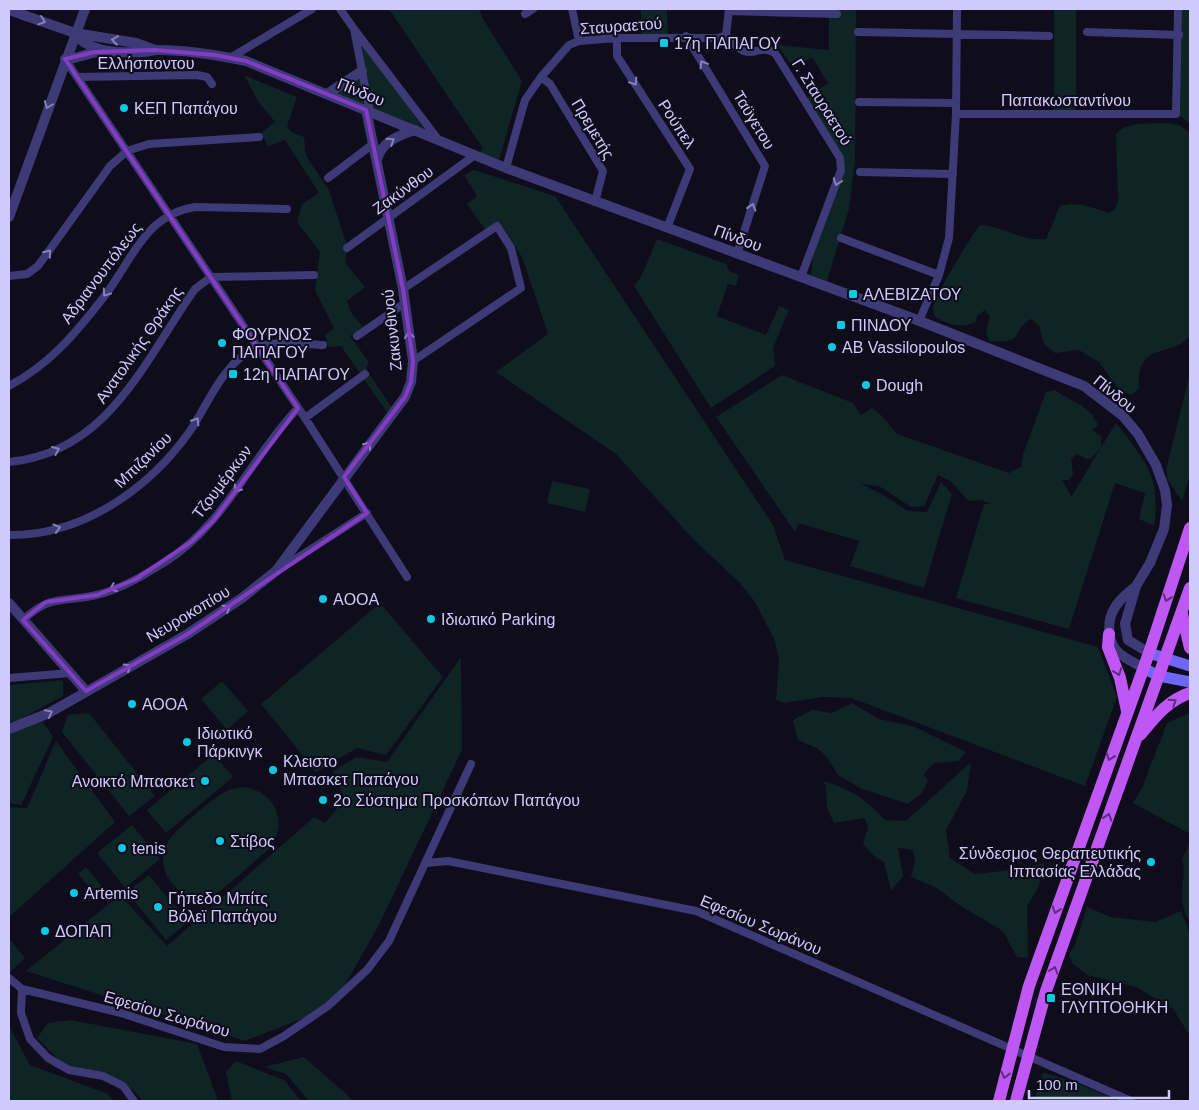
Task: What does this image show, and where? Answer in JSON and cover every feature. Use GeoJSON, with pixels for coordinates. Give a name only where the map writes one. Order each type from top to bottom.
{"type":"FeatureCollection","features":[{"type":"Feature","properties":{"kind":"main road"},"geometry":{"type":"LineString","coordinates":[[999,1101],[1029,986],[1143,668],[1190,528]]}},
{"type":"Feature","properties":{"kind":"main road"},"geometry":{"type":"LineString","coordinates":[[1016,1101],[1046,991],[1190,588]]}},
{"type":"Feature","properties":{"kind":"main road"},"geometry":{"type":"LineString","coordinates":[[1182,614],[1190,648]]}},
{"type":"Feature","properties":{"kind":"main road"},"geometry":{"type":"LineString","coordinates":[[1109,634],[1108,647],[1120,678],[1127,711]]}},
{"type":"Feature","properties":{"kind":"main road"},"geometry":{"type":"LineString","coordinates":[[1148,653],[1190,666]]}},
{"type":"Feature","properties":{"kind":"main road"},"geometry":{"type":"LineString","coordinates":[[1148,653],[1159,676]]}},
{"type":"Feature","properties":{"kind":"main road"},"geometry":{"type":"LineString","coordinates":[[1143,668],[1159,676],[1190,682]]}},
{"type":"Feature","properties":{"kind":"main road"},"geometry":{"type":"LineString","coordinates":[[1135,740],[1162,709],[1174,700],[1190,693]]}},
{"type":"Feature","properties":{"kind":"street"},"geometry":{"type":"LineString","coordinates":[[9,217],[74,33],[85,9]]}},
{"type":"Feature","properties":{"kind":"street"},"geometry":{"type":"LineString","coordinates":[[230,58],[312,9]]}},
{"type":"Feature","properties":{"kind":"street","name":"Ζακυνθινού"},"geometry":{"type":"LineString","coordinates":[[340,9],[354,29],[376,161],[403,289],[413,360],[412,382],[405,397],[344,477]]}},
{"type":"Feature","properties":{"kind":"street"},"geometry":{"type":"LineString","coordinates":[[525,14],[533,9]]}},
{"type":"Feature","properties":{"kind":"street"},"geometry":{"type":"LineString","coordinates":[[572,9],[579,41]]}},
{"type":"Feature","properties":{"kind":"street"},"geometry":{"type":"LineString","coordinates":[[919,321],[939,275],[949,238],[956,114],[957,9]]}},
{"type":"Feature","properties":{"kind":"street"},"geometry":{"type":"LineString","coordinates":[[1087,32],[1179,35],[1178,9]]}},
{"type":"Feature","properties":{"kind":"street","name":"Πίνδου"},"geometry":{"type":"LineString","coordinates":[[9,10],[74,33],[136,43],[155,50],[246,61],[506,168],[919,321],[1084,386],[1104,400],[1128,422],[1145,444],[1156,465],[1167,505],[1160,541],[1136,586],[1126,621],[1126,635],[1130,642],[1148,653]]}},
{"type":"Feature","properties":{"kind":"street"},"geometry":{"type":"LineString","coordinates":[[726,35],[729,10],[837,14]]}},
{"type":"Feature","properties":{"kind":"street"},"geometry":{"type":"LineString","coordinates":[[354,29],[432,134],[439,140]]}},
{"type":"Feature","properties":{"kind":"street"},"geometry":{"type":"LineString","coordinates":[[858,32],[1050,36]]}},
{"type":"Feature","properties":{"kind":"street","name":"Πίνδου"},"geometry":{"type":"LineString","coordinates":[[74,33],[91,46],[114,51],[145,52],[155,50]]}},
{"type":"Feature","properties":{"kind":"street","name":"Σταυραετού"},"geometry":{"type":"LineString","coordinates":[[506,168],[525,100],[540,77],[570,45],[579,41],[617,38],[686,36],[718,38],[726,35]]}},
{"type":"Feature","properties":{"kind":"street","name":"Γ. Σταυραετού"},"geometry":{"type":"LineString","coordinates":[[726,35],[737,49],[744,53],[771,51],[775,53],[840,158],[842,170],[801,277]]}},
{"type":"Feature","properties":{"kind":"street","name":"Παπακωσταντίνου"},"geometry":{"type":"LineString","coordinates":[[956,114],[1176,114],[1179,35]]}},
{"type":"Feature","properties":{"kind":"street","name":"Ταϋγετου"},"geometry":{"type":"LineString","coordinates":[[686,36],[765,166],[737,254]]}},
{"type":"Feature","properties":{"kind":"street","name":"Ρούπελ"},"geometry":{"type":"LineString","coordinates":[[617,38],[617,56],[690,169],[667,228]]}},
{"type":"Feature","properties":{"kind":"street"},"geometry":{"type":"LineString","coordinates":[[65,59],[78,58],[95,52],[114,51]]}},
{"type":"Feature","properties":{"kind":"street","name":"Ελλήσποντου"},"geometry":{"type":"LineString","coordinates":[[65,59],[344,477],[407,577]]}},
{"type":"Feature","properties":{"kind":"street"},"geometry":{"type":"LineString","coordinates":[[327,94],[362,71]]}},
{"type":"Feature","properties":{"kind":"street","name":"Ελλήσποντου"},"geometry":{"type":"LineString","coordinates":[[77,77],[197,75],[206,77],[212,84]]}},
{"type":"Feature","properties":{"kind":"street","name":"Πρεμετής"},"geometry":{"type":"LineString","coordinates":[[540,77],[550,84],[603,170],[596,202]]}},
{"type":"Feature","properties":{"kind":"street"},"geometry":{"type":"LineString","coordinates":[[858,102],[956,103]]}},
{"type":"Feature","properties":{"kind":"street"},"geometry":{"type":"LineString","coordinates":[[376,161],[381,148],[393,139],[415,130]]}},
{"type":"Feature","properties":{"kind":"street"},"geometry":{"type":"LineString","coordinates":[[9,276],[27,274],[38,266],[110,166],[126,151],[149,144],[259,137]]}},
{"type":"Feature","properties":{"kind":"street"},"geometry":{"type":"LineString","coordinates":[[328,178],[373,144]]}},
{"type":"Feature","properties":{"kind":"street","name":"Ζακύνθου"},"geometry":{"type":"LineString","coordinates":[[347,248],[475,155]]}},
{"type":"Feature","properties":{"kind":"street"},"geometry":{"type":"LineString","coordinates":[[860,172],[953,174]]}},
{"type":"Feature","properties":{"kind":"street"},"geometry":{"type":"LineString","coordinates":[[169,214],[181,209],[195,207],[287,209]]}},
{"type":"Feature","properties":{"kind":"street","name":"Αδριανουπόλεως"},"geometry":{"type":"LineString","coordinates":[[9,386],[32,373],[58,351],[105,296],[151,228],[169,214]]}},
{"type":"Feature","properties":{"kind":"street"},"geometry":{"type":"LineString","coordinates":[[403,289],[497,226],[511,248],[521,288],[413,360]]}},
{"type":"Feature","properties":{"kind":"street"},"geometry":{"type":"LineString","coordinates":[[841,238],[939,275]]}},
{"type":"Feature","properties":{"kind":"street"},"geometry":{"type":"LineString","coordinates":[[211,277],[314,275]]}},
{"type":"Feature","properties":{"kind":"street","name":"Ανατολικής Θράκης"},"geometry":{"type":"LineString","coordinates":[[9,462],[25,461],[54,452],[80,438],[104,419],[124,396],[195,289],[211,277]]}},
{"type":"Feature","properties":{"kind":"street"},"geometry":{"type":"LineString","coordinates":[[357,336],[405,303]]}},
{"type":"Feature","properties":{"kind":"street"},"geometry":{"type":"LineString","coordinates":[[257,347],[272,344],[323,345]]}},
{"type":"Feature","properties":{"kind":"street","name":"Μπιζανίου"},"geometry":{"type":"LineString","coordinates":[[9,536],[52,531],[89,518],[117,504],[145,481],[168,458],[189,432],[228,372],[238,360],[257,347]]}},
{"type":"Feature","properties":{"kind":"street"},"geometry":{"type":"LineString","coordinates":[[305,418],[366,374]]}},
{"type":"Feature","properties":{"kind":"street","name":"Τζουμέρκων"},"geometry":{"type":"LineString","coordinates":[[23,620],[46,602],[97,595],[136,579],[167,561],[214,521],[282,425],[298,408]]}},
{"type":"Feature","properties":{"kind":"street","name":"Νευροκοπίου"},"geometry":{"type":"LineString","coordinates":[[9,729],[33,721],[186,635],[242,598],[276,571],[344,477]]}},
{"type":"Feature","properties":{"kind":"street"},"geometry":{"type":"LineString","coordinates":[[276,571],[367,513]]}},
{"type":"Feature","properties":{"kind":"street","name":"Πίνδου"},"geometry":{"type":"LineString","coordinates":[[1109,634],[1110,619],[1114,607],[1136,586]]}},
{"type":"Feature","properties":{"kind":"street"},"geometry":{"type":"LineString","coordinates":[[9,603],[86,691]]}},
{"type":"Feature","properties":{"kind":"street"},"geometry":{"type":"LineString","coordinates":[[1109,634],[1113,645],[1119,653],[1143,668]]}},
{"type":"Feature","properties":{"kind":"street"},"geometry":{"type":"LineString","coordinates":[[9,678],[70,673]]}},
{"type":"Feature","properties":{"kind":"street","name":"Εφεσίου Σωράνου"},"geometry":{"type":"LineString","coordinates":[[9,978],[22,989],[121,1013],[224,1047],[260,1049],[284,1036],[328,1006],[367,970],[389,941],[427,863],[471,764]]}},
{"type":"Feature","properties":{"kind":"street","name":"Εφεσίου Σωράνου"},"geometry":{"type":"LineString","coordinates":[[427,863],[448,861],[696,911],[980,1034],[1028,1058],[1131,1101]]}},
{"type":"Feature","properties":{"kind":"street"},"geometry":{"type":"LineString","coordinates":[[22,989],[21,1013],[30,1039],[48,1058],[69,1070],[103,1076],[123,1086],[134,1101]]}},
{"type":"Feature","properties":{"kind":"highlighted area"},"geometry":{"type":"Polygon","coordinates":[[[155,50],[215,55],[246,61],[366,110],[403,289],[413,361],[411,382],[405,397],[344,477],[367,513],[186,635],[86,691],[23,620],[46,602],[97,595],[136,579],[191,542],[213,521],[298,408],[65,59],[95,52],[155,50]]]}},
{"type":"Feature","properties":{"kind":"green space"},"geometry":{"type":"Polygon","coordinates":[[[389,9],[479,9],[483,19],[522,81],[499,160],[480,153],[482,147],[389,9]]]}},
{"type":"Feature","properties":{"kind":"green space"},"geometry":{"type":"Polygon","coordinates":[[[641,9],[667,9],[668,37],[641,38],[641,9]]]}},
{"type":"Feature","properties":{"kind":"green space"},"geometry":{"type":"Polygon","coordinates":[[[829,9],[856,9],[855,160],[849,209],[827,281],[811,275],[814,243],[841,170],[840,158],[804,100],[828,83],[812,57],[794,68],[777,45],[829,50],[829,9]]]}},
{"type":"Feature","properties":{"kind":"green space"},"geometry":{"type":"Polygon","coordinates":[[[1054,9],[1076,9],[1076,114],[1054,114],[1054,9]]]}},
{"type":"Feature","properties":{"kind":"green space"},"geometry":{"type":"Polygon","coordinates":[[[1182,9],[1190,9],[1190,124],[1180,116],[1182,9]]]}},
{"type":"Feature","properties":{"kind":"green space"},"geometry":{"type":"Polygon","coordinates":[[[361,40],[427,133],[371,112],[361,40]]]}},
{"type":"Feature","properties":{"kind":"green space"},"geometry":{"type":"Polygon","coordinates":[[[244,75],[297,97],[287,126],[291,132],[304,137],[306,156],[329,190],[346,243],[346,264],[365,287],[347,301],[352,314],[363,327],[350,336],[369,362],[366,369],[392,408],[388,414],[341,346],[328,347],[325,335],[334,328],[315,290],[320,252],[297,222],[302,204],[319,193],[285,140],[268,146],[261,133],[275,122],[258,101],[244,75]]]}},
{"type":"Feature","properties":{"kind":"green space"},"geometry":{"type":"Polygon","coordinates":[[[361,78],[366,109],[332,96],[361,78]]]}},
{"type":"Feature","properties":{"kind":"green space"},"geometry":{"type":"Polygon","coordinates":[[[1169,123],[1181,126],[1190,133],[1190,336],[1181,343],[1148,357],[1143,363],[1140,373],[1139,389],[1131,395],[1119,390],[1099,362],[1079,350],[1055,353],[1044,344],[1039,326],[1031,319],[1024,324],[1014,339],[1009,341],[989,341],[986,331],[990,317],[985,310],[978,315],[975,323],[964,325],[944,322],[934,316],[933,308],[935,301],[946,279],[980,225],[1029,238],[1046,239],[1060,206],[1078,204],[1109,213],[1115,209],[1118,201],[1116,134],[1120,130],[1133,125],[1169,123]]]}},
{"type":"Feature","properties":{"kind":"green space"},"geometry":{"type":"Polygon","coordinates":[[[474,170],[555,196],[773,525],[785,560],[1098,647],[1117,697],[1085,786],[851,698],[822,697],[784,703],[776,700],[779,658],[774,639],[755,602],[740,583],[694,540],[616,454],[496,372],[548,334],[522,257],[500,223],[486,231],[467,204],[477,196],[464,175],[474,170]]]}},
{"type":"Feature","properties":{"kind":"green space"},"geometry":{"type":"Polygon","coordinates":[[[657,239],[726,264],[729,271],[739,275],[736,286],[728,284],[717,316],[766,335],[779,306],[789,310],[773,348],[775,366],[711,408],[634,286],[641,277],[657,239]]]}},
{"type":"Feature","properties":{"kind":"green space"},"geometry":{"type":"Polygon","coordinates":[[[1190,373],[1190,475],[1182,501],[1167,479],[1167,466],[1190,373]]]}},
{"type":"Feature","properties":{"kind":"green space"},"geometry":{"type":"Polygon","coordinates":[[[782,375],[853,403],[861,415],[872,408],[881,415],[897,434],[1009,473],[1021,467],[1023,454],[1046,392],[1055,390],[1080,404],[1095,418],[1098,425],[1092,430],[1101,436],[1101,447],[1116,423],[1135,448],[1143,459],[1153,481],[1156,509],[1154,526],[1139,519],[1145,493],[1115,483],[1069,629],[956,598],[984,504],[991,504],[981,500],[969,501],[950,481],[938,475],[924,506],[911,507],[879,486],[861,484],[885,496],[908,511],[927,512],[941,482],[952,494],[924,588],[850,566],[859,541],[798,523],[795,532],[716,417],[782,375]],[[1101,447],[1092,458],[1087,459],[1077,454],[1071,459],[1073,474],[1069,480],[1062,480],[1072,496],[1101,447]]]}},
{"type":"Feature","properties":{"kind":"green space"},"geometry":{"type":"Polygon","coordinates":[[[552,481],[590,489],[585,512],[547,503],[552,481]]]}},
{"type":"Feature","properties":{"kind":"green space"},"geometry":{"type":"Polygon","coordinates":[[[380,603],[443,677],[386,755],[357,748],[316,772],[261,704],[380,603]]]}},
{"type":"Feature","properties":{"kind":"green space"},"geometry":{"type":"Polygon","coordinates":[[[461,657],[462,750],[378,927],[332,1007],[245,1041],[26,971],[120,895],[167,946],[314,817],[325,823],[345,799],[332,772],[356,757],[387,762],[461,657]]]}},
{"type":"Feature","properties":{"kind":"green space"},"geometry":{"type":"Polygon","coordinates":[[[63,680],[63,696],[19,720],[9,722],[9,685],[63,680]]]}},
{"type":"Feature","properties":{"kind":"green space"},"geometry":{"type":"Polygon","coordinates":[[[222,681],[248,711],[227,730],[201,699],[222,681]]]}},
{"type":"Feature","properties":{"kind":"green space"},"geometry":{"type":"Polygon","coordinates":[[[852,703],[879,719],[915,727],[966,752],[959,761],[934,763],[924,774],[928,781],[922,793],[908,804],[860,788],[838,775],[827,757],[817,748],[798,740],[793,720],[812,710],[832,713],[852,703]]]}},
{"type":"Feature","properties":{"kind":"green space"},"geometry":{"type":"Polygon","coordinates":[[[89,713],[155,796],[129,816],[62,732],[68,715],[89,713]]]}},
{"type":"Feature","properties":{"kind":"green space"},"geometry":{"type":"Polygon","coordinates":[[[1190,713],[1190,834],[1133,803],[1142,788],[1167,723],[1190,713]]]}},
{"type":"Feature","properties":{"kind":"green space"},"geometry":{"type":"Polygon","coordinates":[[[42,721],[53,737],[21,805],[9,803],[9,729],[42,721]]]}},
{"type":"Feature","properties":{"kind":"green space"},"geometry":{"type":"Polygon","coordinates":[[[56,741],[115,822],[9,917],[9,807],[27,808],[56,741]]]}},
{"type":"Feature","properties":{"kind":"green space"},"geometry":{"type":"Polygon","coordinates":[[[214,754],[233,777],[166,833],[147,810],[214,754]]]}},
{"type":"Feature","properties":{"kind":"green space"},"geometry":{"type":"Polygon","coordinates":[[[971,762],[967,791],[946,830],[950,858],[975,874],[1028,868],[1044,863],[1038,888],[1027,906],[1028,958],[1017,957],[1003,931],[959,905],[937,888],[911,877],[915,862],[913,850],[898,848],[903,876],[891,891],[884,862],[874,856],[863,844],[868,827],[865,818],[834,823],[827,808],[826,786],[823,781],[843,788],[857,796],[885,820],[906,821],[971,762]]]}},
{"type":"Feature","properties":{"kind":"green space"},"geometry":{"type":"Polygon","coordinates":[[[245,787],[256,790],[265,796],[272,803],[276,811],[278,830],[269,849],[230,883],[209,897],[198,898],[180,891],[167,876],[164,867],[163,857],[168,841],[193,816],[221,794],[229,790],[245,787]]]}},
{"type":"Feature","properties":{"kind":"green space"},"geometry":{"type":"Polygon","coordinates":[[[132,825],[160,859],[125,888],[97,853],[132,825]]]}},
{"type":"Feature","properties":{"kind":"green space"},"geometry":{"type":"Polygon","coordinates":[[[1190,843],[1190,922],[1183,905],[1184,875],[1182,859],[1190,843]]]}},
{"type":"Feature","properties":{"kind":"green space"},"geometry":{"type":"Polygon","coordinates":[[[86,867],[105,890],[98,897],[78,874],[86,867]]]}},
{"type":"Feature","properties":{"kind":"green space","name":"Γήπεδο Μπίτς Βόλεϊ Παπάγου"},"geometry":{"type":"Polygon","coordinates":[[[149,875],[188,922],[166,940],[127,892],[149,875]]]}},
{"type":"Feature","properties":{"kind":"green space"},"geometry":{"type":"Polygon","coordinates":[[[1087,907],[1111,917],[1155,922],[1181,911],[1190,934],[1190,1036],[1173,1009],[1136,987],[1087,975],[1072,963],[1069,955],[1075,945],[1087,907]]]}},
{"type":"Feature","properties":{"kind":"green space"},"geometry":{"type":"Polygon","coordinates":[[[9,938],[25,958],[9,973],[9,938]]]}},
{"type":"Feature","properties":{"kind":"green space"},"geometry":{"type":"Polygon","coordinates":[[[71,1020],[197,1044],[218,1101],[143,1101],[133,1090],[103,1076],[69,1070],[37,1038],[48,1023],[71,1020]]]}},
{"type":"Feature","properties":{"kind":"green space"},"geometry":{"type":"Polygon","coordinates":[[[9,1026],[30,1065],[108,1094],[113,1101],[9,1101],[9,1026]]]}},
{"type":"Feature","properties":{"kind":"green space"},"geometry":{"type":"Polygon","coordinates":[[[304,1057],[354,1101],[309,1101],[286,1074],[264,1067],[304,1057]]]}},
{"type":"Feature","properties":{"kind":"green space"},"geometry":{"type":"Polygon","coordinates":[[[236,1061],[284,1080],[301,1101],[232,1101],[226,1072],[236,1061]]]}},
{"type":"Feature","properties":{"kind":"green space"},"geometry":{"type":"Polygon","coordinates":[[[1043,1072],[1074,1082],[1119,1101],[1034,1101],[1043,1072]]]}},
{"type":"Feature","properties":{"kind":"place","name":"17η ΠΑΠΑΓΟΥ"},"geometry":{"type":"Point","coordinates":[664,43]}},
{"type":"Feature","properties":{"kind":"place","name":"ΚΕΠ Παπάγου"},"geometry":{"type":"Point","coordinates":[124,108]}},
{"type":"Feature","properties":{"kind":"place","name":"ΑΛΕΒΙΖΑΤΟΥ"},"geometry":{"type":"Point","coordinates":[853,294]}},
{"type":"Feature","properties":{"kind":"place","name":"ΠΙΝΔΟΥ"},"geometry":{"type":"Point","coordinates":[841,325]}},
{"type":"Feature","properties":{"kind":"place","name":"ΦΟΥΡΝΟΣ ΠΑΠΑΓΟΥ"},"geometry":{"type":"Point","coordinates":[222,343]}},
{"type":"Feature","properties":{"kind":"place","name":"AB Vassilopoulos"},"geometry":{"type":"Point","coordinates":[832,347]}},
{"type":"Feature","properties":{"kind":"place","name":"12η ΠΑΠΑΓΟΥ"},"geometry":{"type":"Point","coordinates":[233,374]}},
{"type":"Feature","properties":{"kind":"place","name":"Dough"},"geometry":{"type":"Point","coordinates":[866,385]}},
{"type":"Feature","properties":{"kind":"place","name":"AOOA"},"geometry":{"type":"Point","coordinates":[323,599]}},
{"type":"Feature","properties":{"kind":"place","name":"Ιδιωτικό Parking"},"geometry":{"type":"Point","coordinates":[431,619]}},
{"type":"Feature","properties":{"kind":"place","name":"ΑΟΟΑ"},"geometry":{"type":"Point","coordinates":[132,704]}},
{"type":"Feature","properties":{"kind":"place","name":"Ιδιωτικό Πάρκινγκ"},"geometry":{"type":"Point","coordinates":[187,742]}},
{"type":"Feature","properties":{"kind":"place","name":"Κλειστο Μπασκετ Παπάγου"},"geometry":{"type":"Point","coordinates":[273,770]}},
{"type":"Feature","properties":{"kind":"place","name":"Ανοικτό Μπασκετ"},"geometry":{"type":"Point","coordinates":[205,781]}},
{"type":"Feature","properties":{"kind":"place","name":"2ο Σύστημα Προσκόπων Παπάγου"},"geometry":{"type":"Point","coordinates":[323,800]}},
{"type":"Feature","properties":{"kind":"place","name":"Στίβος"},"geometry":{"type":"Point","coordinates":[220,841]}},
{"type":"Feature","properties":{"kind":"place","name":"tenis"},"geometry":{"type":"Point","coordinates":[122,848]}},
{"type":"Feature","properties":{"kind":"place","name":"Σύνδεσμος Θεραπευτικής Ιππασίας Ελλάδας"},"geometry":{"type":"Point","coordinates":[1151,862]}},
{"type":"Feature","properties":{"kind":"place","name":"Artemis"},"geometry":{"type":"Point","coordinates":[74,893]}},
{"type":"Feature","properties":{"kind":"place","name":"Γήπεδο Μπίτς Βόλεϊ Παπάγου"},"geometry":{"type":"Point","coordinates":[158,907]}},
{"type":"Feature","properties":{"kind":"place","name":"ΔΟΠΑΠ"},"geometry":{"type":"Point","coordinates":[45,931]}},
{"type":"Feature","properties":{"kind":"place","name":"ΕΘΝΙΚΗ ΓΛΥΠΤΟΘΗΚΗ"},"geometry":{"type":"Point","coordinates":[1051,998]}}]}
